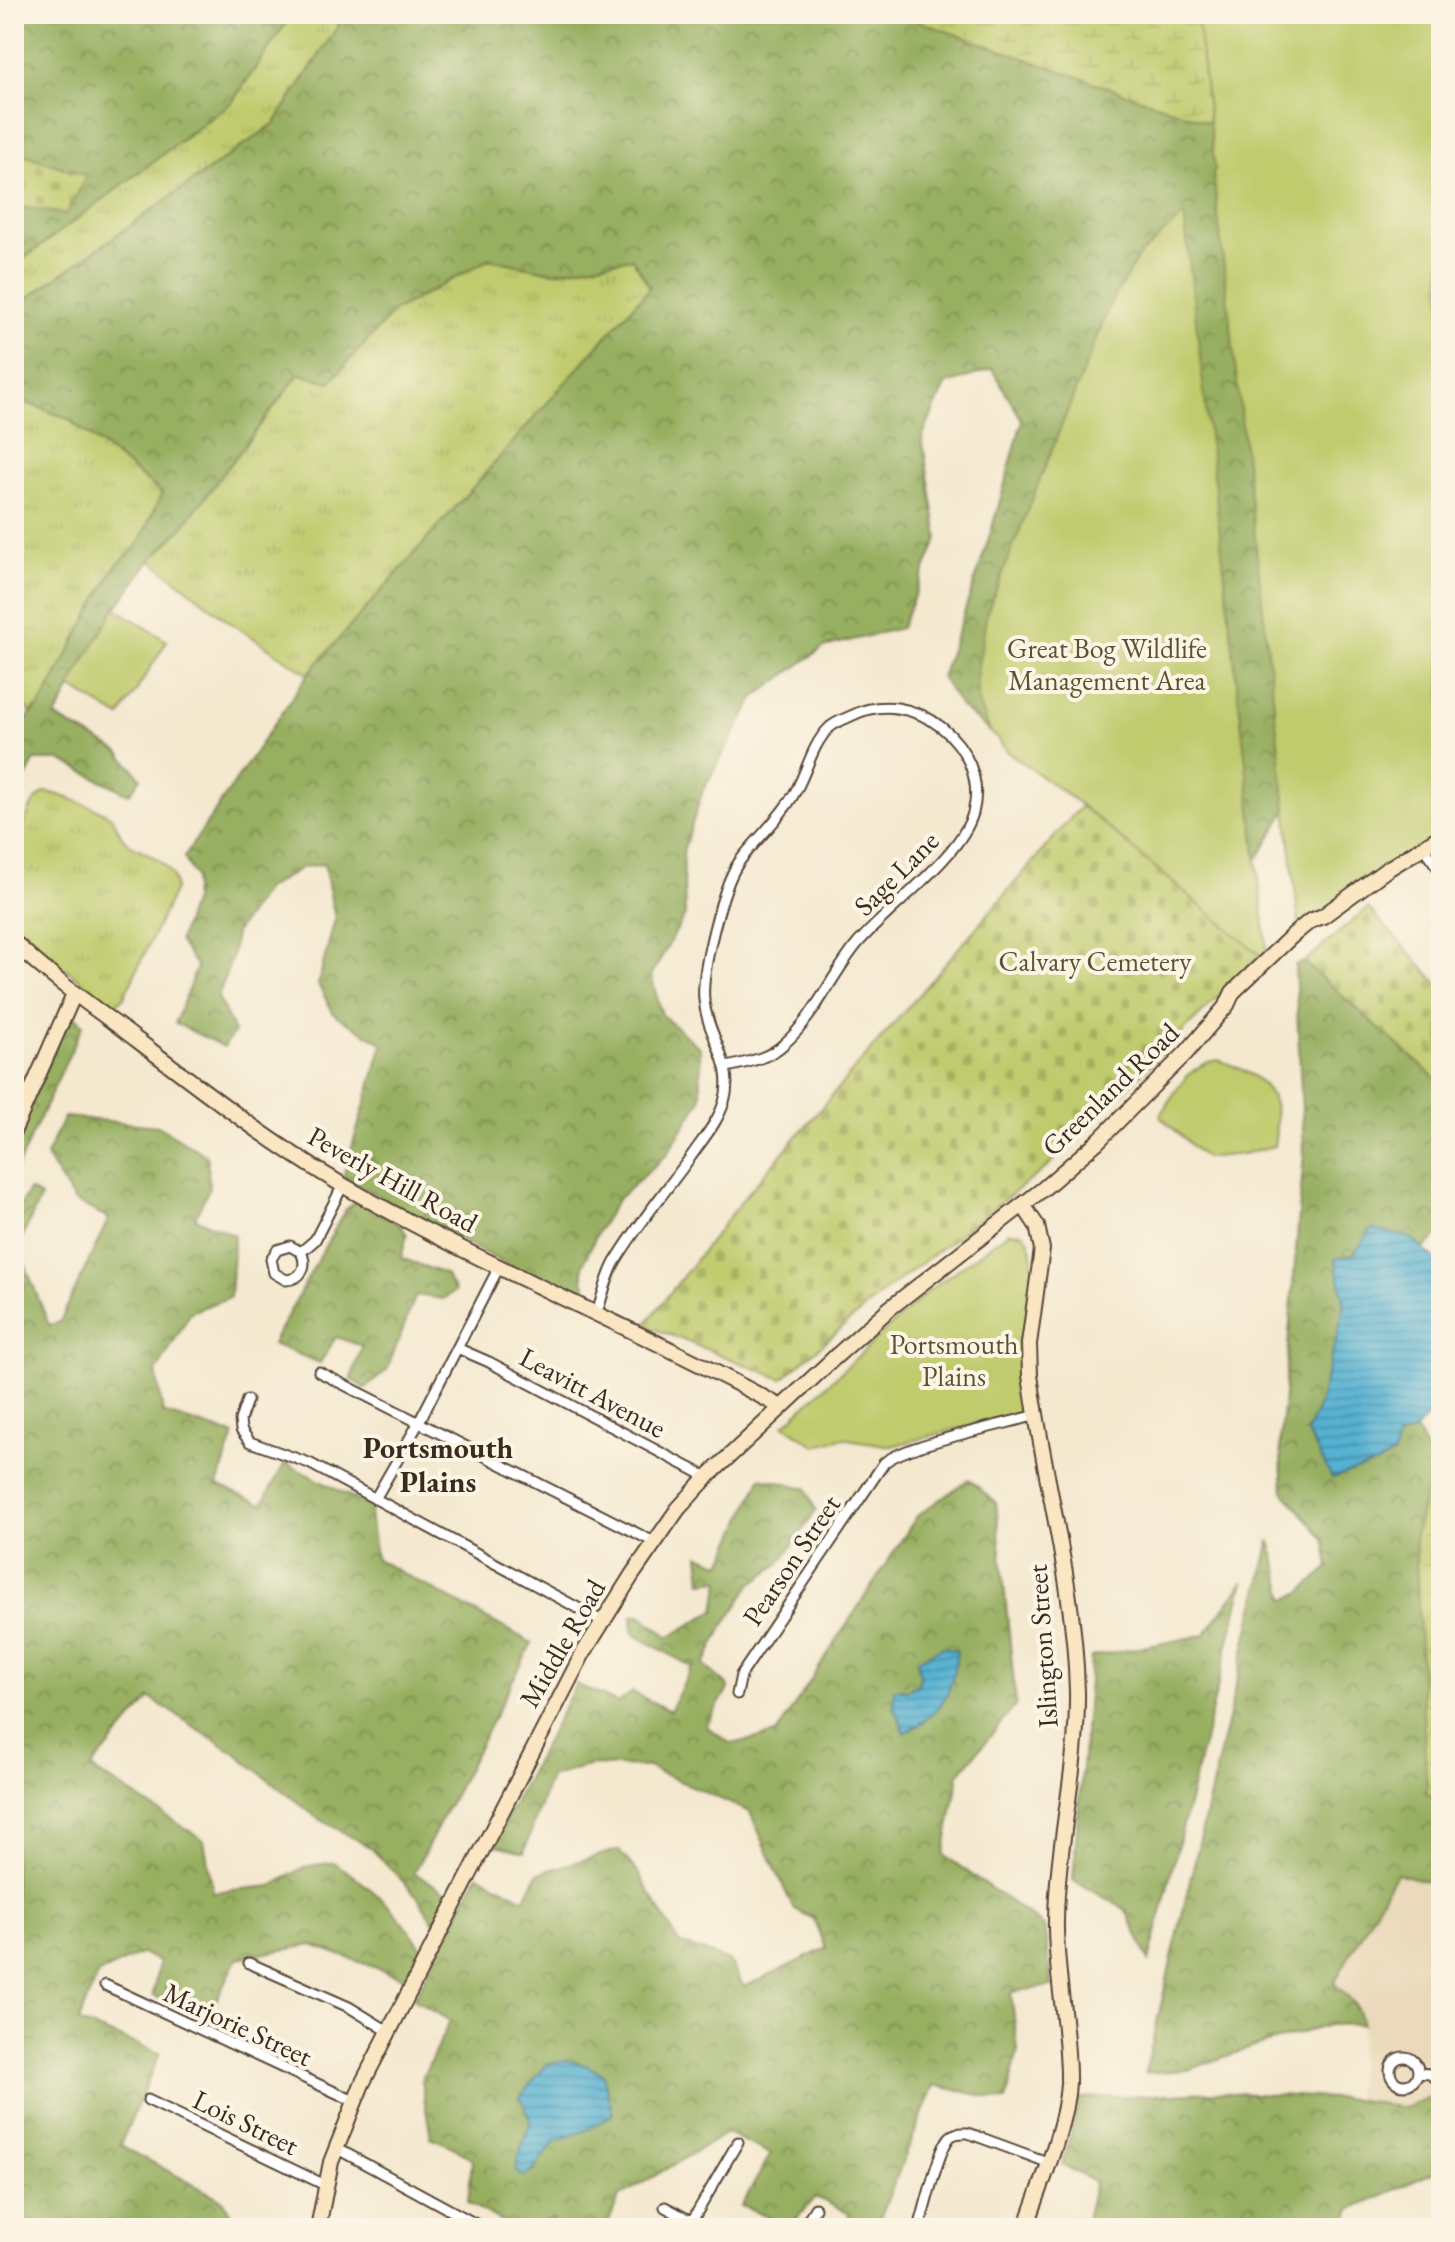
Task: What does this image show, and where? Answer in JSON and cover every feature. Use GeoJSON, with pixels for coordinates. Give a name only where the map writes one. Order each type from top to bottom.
{"type":"FeatureCollection","features":[{"type":"Feature","properties":{"kind":"street","name":"Sage Lane"},"geometry":{"type":"LineString","coordinates":[[889,707],[913,712],[943,727],[955,738],[972,771],[976,788],[969,825],[955,847],[856,946],[787,1042],[760,1059],[727,1067],[708,1022],[703,987],[716,925],[737,864],[794,794],[809,760],[830,727],[862,710],[889,707]]}},
{"type":"Feature","properties":{"kind":"street","name":"Greenland Road"},"geometry":{"type":"LineString","coordinates":[[1023,1205],[1125,1116],[1310,921],[1323,916],[1441,836]]}},
{"type":"Feature","properties":{"kind":"street"},"geometry":{"type":"LineString","coordinates":[[1423,847],[1441,872]]}},
{"type":"Feature","properties":{"kind":"street","name":"Peverly Hill Road"},"geometry":{"type":"LineString","coordinates":[[14,942],[74,994],[251,1126],[343,1185],[499,1267],[781,1407]]}},
{"type":"Feature","properties":{"kind":"street"},"geometry":{"type":"LineString","coordinates":[[14,1130],[74,994]]}},
{"type":"Feature","properties":{"kind":"street"},"geometry":{"type":"LineString","coordinates":[[596,1315],[613,1265],[720,1113],[726,1092],[727,1067]]}},
{"type":"Feature","properties":{"kind":"street"},"geometry":{"type":"LineString","coordinates":[[301,1252],[315,1240],[343,1185]]}},
{"type":"Feature","properties":{"kind":"street","name":"Middle Road"},"geometry":{"type":"LineString","coordinates":[[318,2228],[325,2185],[336,2148],[354,2101],[388,2031],[565,1686],[602,1621],[654,1542],[707,1477],[781,1407],[890,1308],[1023,1205]]}},
{"type":"Feature","properties":{"kind":"street","name":"Islington Street"},"geometry":{"type":"LineString","coordinates":[[1023,1205],[1037,1226],[1042,1249],[1029,1344],[1030,1375],[1069,1597],[1077,1692],[1075,1753],[1060,1856],[1056,1917],[1068,2087],[1060,2124],[1026,2228]]}},
{"type":"Feature","properties":{"kind":"street"},"geometry":{"type":"LineString","coordinates":[[375,1499],[418,1424],[499,1267]]}},
{"type":"Feature","properties":{"kind":"street","name":"Leavitt Avenue"},"geometry":{"type":"LineString","coordinates":[[457,1348],[707,1477]]}},
{"type":"Feature","properties":{"kind":"street"},"geometry":{"type":"LineString","coordinates":[[319,1372],[654,1542]]}},
{"type":"Feature","properties":{"kind":"street"},"geometry":{"type":"LineString","coordinates":[[247,1400],[240,1420],[241,1430],[250,1442],[309,1463],[602,1621]]}},
{"type":"Feature","properties":{"kind":"street","name":"Pearson Street"},"geometry":{"type":"LineString","coordinates":[[737,1694],[741,1675],[890,1456],[1037,1415]]}},
{"type":"Feature","properties":{"kind":"street"},"geometry":{"type":"LineString","coordinates":[[249,1963],[349,2007],[388,2031]]}},
{"type":"Feature","properties":{"kind":"street","name":"Marjorie Street"},"geometry":{"type":"LineString","coordinates":[[105,1985],[354,2101]]}},
{"type":"Feature","properties":{"kind":"street"},"geometry":{"type":"LineString","coordinates":[[1418,2073],[1430,2074],[1441,2082]]}},
{"type":"Feature","properties":{"kind":"street","name":"Lois Street"},"geometry":{"type":"LineString","coordinates":[[148,2100],[325,2185]]}},
{"type":"Feature","properties":{"kind":"street"},"geometry":{"type":"LineString","coordinates":[[919,2228],[941,2156],[954,2134],[968,2133],[1047,2162]]}},
{"type":"Feature","properties":{"kind":"street"},"geometry":{"type":"LineString","coordinates":[[692,2221],[738,2142]]}},
{"type":"Feature","properties":{"kind":"street"},"geometry":{"type":"LineString","coordinates":[[336,2148],[483,2228]]}},
{"type":"Feature","properties":{"kind":"street"},"geometry":{"type":"LineString","coordinates":[[665,2207],[704,2228]]}},
{"type":"Feature","properties":{"kind":"street"},"geometry":{"type":"LineString","coordinates":[[803,2228],[815,2208]]}},
{"type":"Feature","properties":{"kind":"shaded area"},"geometry":{"type":"Polygon","coordinates":[[[1396,1873],[1441,1885],[1441,2106],[1432,2095],[1405,2108],[1355,2099],[1362,2024],[1333,1983],[1396,1873]]]}},
{"type":"Feature","properties":{"kind":"green space"},"geometry":{"type":"Polygon","coordinates":[[[14,14],[292,14],[232,102],[14,266],[14,214],[30,171],[14,165],[14,14]]]}},
{"type":"Feature","properties":{"kind":"green space"},"geometry":{"type":"Polygon","coordinates":[[[292,14],[346,14],[275,123],[14,308],[14,266],[232,102],[292,14]]]}},
{"type":"Feature","properties":{"kind":"green space"},"geometry":{"type":"Polygon","coordinates":[[[346,14],[898,14],[1242,134],[1373,663],[1255,863],[1001,741],[960,706],[941,677],[985,550],[1022,420],[992,369],[945,385],[922,437],[938,538],[901,628],[824,647],[755,697],[703,790],[683,852],[685,915],[651,976],[662,1015],[700,1048],[701,1099],[667,1154],[617,1200],[598,1231],[583,1264],[583,1280],[591,1299],[590,1305],[537,1281],[343,1177],[383,1044],[334,1014],[318,984],[335,919],[324,864],[303,867],[266,889],[235,933],[232,957],[218,997],[234,1032],[224,1047],[175,1023],[197,967],[179,941],[193,900],[195,877],[184,857],[308,674],[650,287],[632,258],[553,272],[489,259],[394,311],[330,382],[299,374],[116,608],[55,717],[119,752],[141,778],[129,794],[60,760],[35,760],[14,799],[16,748],[23,725],[40,706],[115,567],[138,545],[162,493],[67,418],[14,398],[14,308],[275,123],[346,14]]]}},
{"type":"Feature","properties":{"kind":"green space"},"geometry":{"type":"Polygon","coordinates":[[[898,14],[1441,14],[1242,134],[898,14]]]}},
{"type":"Feature","properties":{"kind":"green space","name":"Great Bog Wildlife Management Area"},"geometry":{"type":"Polygon","coordinates":[[[1197,14],[1441,14],[1441,841],[1300,932],[1213,172],[1197,14]]]}},
{"type":"Feature","properties":{"kind":"green space"},"geometry":{"type":"Polygon","coordinates":[[[14,151],[87,176],[66,214],[14,206],[14,151]]]}},
{"type":"Feature","properties":{"kind":"green space","name":"Great Bog Wildlife Management Area"},"geometry":{"type":"Polygon","coordinates":[[[1184,215],[1267,951],[1262,957],[1081,805],[1008,752],[990,731],[979,706],[976,678],[987,612],[1111,302],[1138,257],[1184,215]]]}},
{"type":"Feature","properties":{"kind":"green space"},"geometry":{"type":"Polygon","coordinates":[[[632,258],[650,287],[308,674],[228,621],[151,560],[180,530],[299,374],[330,382],[394,311],[489,259],[553,272],[632,258]]]}},
{"type":"Feature","properties":{"kind":"green space"},"geometry":{"type":"Polygon","coordinates":[[[14,398],[67,418],[162,493],[138,546],[115,567],[40,706],[30,713],[14,691],[14,398]]]}},
{"type":"Feature","properties":{"kind":"green space"},"geometry":{"type":"Polygon","coordinates":[[[115,608],[167,641],[120,717],[70,687],[115,608]]]}},
{"type":"Feature","properties":{"kind":"green space"},"geometry":{"type":"Polygon","coordinates":[[[45,792],[79,802],[111,817],[128,843],[159,860],[174,880],[175,889],[124,997],[116,1004],[105,1000],[14,924],[14,844],[33,803],[45,792]]]}},
{"type":"Feature","properties":{"kind":"green space","name":"Calvary Cemetery"},"geometry":{"type":"Polygon","coordinates":[[[1081,806],[1266,949],[1046,1168],[880,1295],[782,1379],[645,1325],[748,1193],[1081,806]]]}},
{"type":"Feature","properties":{"kind":"green space"},"geometry":{"type":"Polygon","coordinates":[[[1368,908],[1441,987],[1439,1081],[1304,962],[1368,908]]]}},
{"type":"Feature","properties":{"kind":"green space"},"geometry":{"type":"Polygon","coordinates":[[[1304,962],[1441,1080],[1441,1232],[1422,1250],[1411,1238],[1336,1259],[1345,1305],[1318,1408],[1307,1432],[1398,1437],[1416,1430],[1440,1476],[1425,1493],[1415,1536],[1427,1794],[1441,1798],[1441,1885],[1396,1873],[1334,1983],[1356,2005],[1362,2024],[1329,2025],[1188,2070],[1145,2073],[1270,1540],[1286,1600],[1301,1592],[1329,1567],[1324,1539],[1283,1491],[1280,1443],[1304,1154],[1295,965],[1304,962]]]}},
{"type":"Feature","properties":{"kind":"green space"},"geometry":{"type":"Polygon","coordinates":[[[75,1016],[83,1025],[14,1174],[14,1141],[67,1019],[75,1016]]]}},
{"type":"Feature","properties":{"kind":"green space"},"geometry":{"type":"Polygon","coordinates":[[[1218,1060],[1249,1073],[1268,1090],[1276,1113],[1274,1146],[1243,1154],[1205,1158],[1160,1116],[1191,1073],[1208,1062],[1218,1060]]]}},
{"type":"Feature","properties":{"kind":"green space"},"geometry":{"type":"Polygon","coordinates":[[[64,1117],[158,1126],[207,1156],[209,1188],[195,1218],[234,1235],[230,1297],[191,1312],[156,1372],[163,1413],[234,1435],[217,1485],[262,1504],[285,1463],[369,1506],[376,1559],[532,1643],[414,1873],[450,1894],[435,1924],[417,1896],[371,1848],[316,1817],[238,1755],[150,1698],[91,1768],[204,1840],[213,1892],[272,1886],[304,1867],[334,1862],[383,1900],[422,1948],[407,1979],[312,1945],[238,1958],[205,2022],[153,1995],[159,1962],[142,1953],[98,1974],[78,2022],[160,2053],[120,2145],[224,2201],[237,2228],[14,2228],[14,1212],[17,1212],[29,1190],[41,1197],[20,1242],[24,1262],[49,1325],[60,1322],[109,1218],[74,1201],[46,1156],[64,1117]]]}},
{"type":"Feature","properties":{"kind":"green space"},"geometry":{"type":"Polygon","coordinates":[[[357,1201],[401,1225],[407,1235],[401,1258],[445,1274],[455,1291],[443,1299],[416,1295],[387,1370],[365,1389],[351,1379],[362,1346],[336,1337],[320,1363],[272,1344],[345,1210],[357,1201]]]}},
{"type":"Feature","properties":{"kind":"green space","name":"Portsmouth Plains"},"geometry":{"type":"Polygon","coordinates":[[[1009,1232],[1024,1233],[1033,1261],[1022,1362],[1026,1411],[892,1446],[841,1438],[816,1446],[784,1425],[927,1292],[1009,1232]]]}},
{"type":"Feature","properties":{"kind":"green space"},"geometry":{"type":"Polygon","coordinates":[[[1441,1476],[1441,1798],[1427,1794],[1415,1536],[1425,1493],[1441,1476]]]}},
{"type":"Feature","properties":{"kind":"green space"},"geometry":{"type":"Polygon","coordinates":[[[761,1478],[806,1488],[816,1511],[780,1563],[751,1584],[722,1629],[704,1665],[729,1687],[706,1726],[731,1744],[776,1734],[917,1516],[969,1479],[996,1503],[1016,1705],[959,1774],[944,1855],[1044,1926],[1052,1986],[1011,1992],[1018,2051],[1006,2101],[934,2085],[876,2228],[843,2228],[850,2214],[816,2197],[790,2226],[741,2206],[771,2154],[727,2133],[619,2197],[606,2228],[558,2228],[552,2219],[542,2228],[515,2228],[468,2203],[472,2160],[431,2137],[421,2081],[450,2021],[414,1999],[478,1874],[524,1899],[538,1873],[618,1850],[637,1871],[679,1943],[729,1961],[744,1987],[826,1948],[814,1919],[793,1908],[750,1812],[648,1767],[591,1765],[550,1777],[524,1852],[493,1844],[576,1684],[618,1703],[632,1692],[670,1711],[692,1667],[633,1634],[632,1616],[640,1615],[669,1637],[715,1610],[720,1580],[702,1582],[699,1555],[722,1564],[761,1478]],[[920,1675],[918,1685],[907,1690],[894,1689],[894,1707],[906,1732],[925,1721],[920,1675]],[[531,2120],[533,2171],[555,2141],[589,2129],[531,2120]]]}},
{"type":"Feature","properties":{"kind":"green space"},"geometry":{"type":"Polygon","coordinates":[[[1244,1581],[1149,1961],[1126,1910],[1073,1880],[1091,1657],[1204,1635],[1244,1581]]]}},
{"type":"Feature","properties":{"kind":"green space"},"geometry":{"type":"Polygon","coordinates":[[[1212,2092],[1355,2099],[1405,2108],[1433,2095],[1441,2106],[1441,2169],[1351,2209],[1346,2223],[1361,2228],[1084,2228],[1095,2182],[1062,2165],[1080,2098],[1212,2092]]]}},
{"type":"Feature","properties":{"kind":"water"},"geometry":{"type":"Polygon","coordinates":[[[1372,1229],[1411,1238],[1441,1265],[1441,1402],[1416,1430],[1398,1437],[1394,1454],[1377,1464],[1332,1478],[1307,1432],[1318,1408],[1345,1305],[1335,1259],[1353,1255],[1372,1229]]]}},
{"type":"Feature","properties":{"kind":"water"},"geometry":{"type":"Polygon","coordinates":[[[943,1647],[957,1651],[949,1690],[929,1717],[905,1733],[894,1707],[894,1689],[907,1690],[918,1685],[917,1660],[943,1647]]]}},
{"type":"Feature","properties":{"kind":"water"},"geometry":{"type":"Polygon","coordinates":[[[565,2060],[603,2074],[613,2114],[589,2129],[555,2141],[533,2171],[524,2177],[517,2172],[517,2161],[531,2120],[520,2097],[547,2064],[565,2060]]]}},
{"type":"Feature","properties":{"kind":"district","name":"Portsmouth Plains"},"geometry":{"type":"Point","coordinates":[438,1465]}}]}
